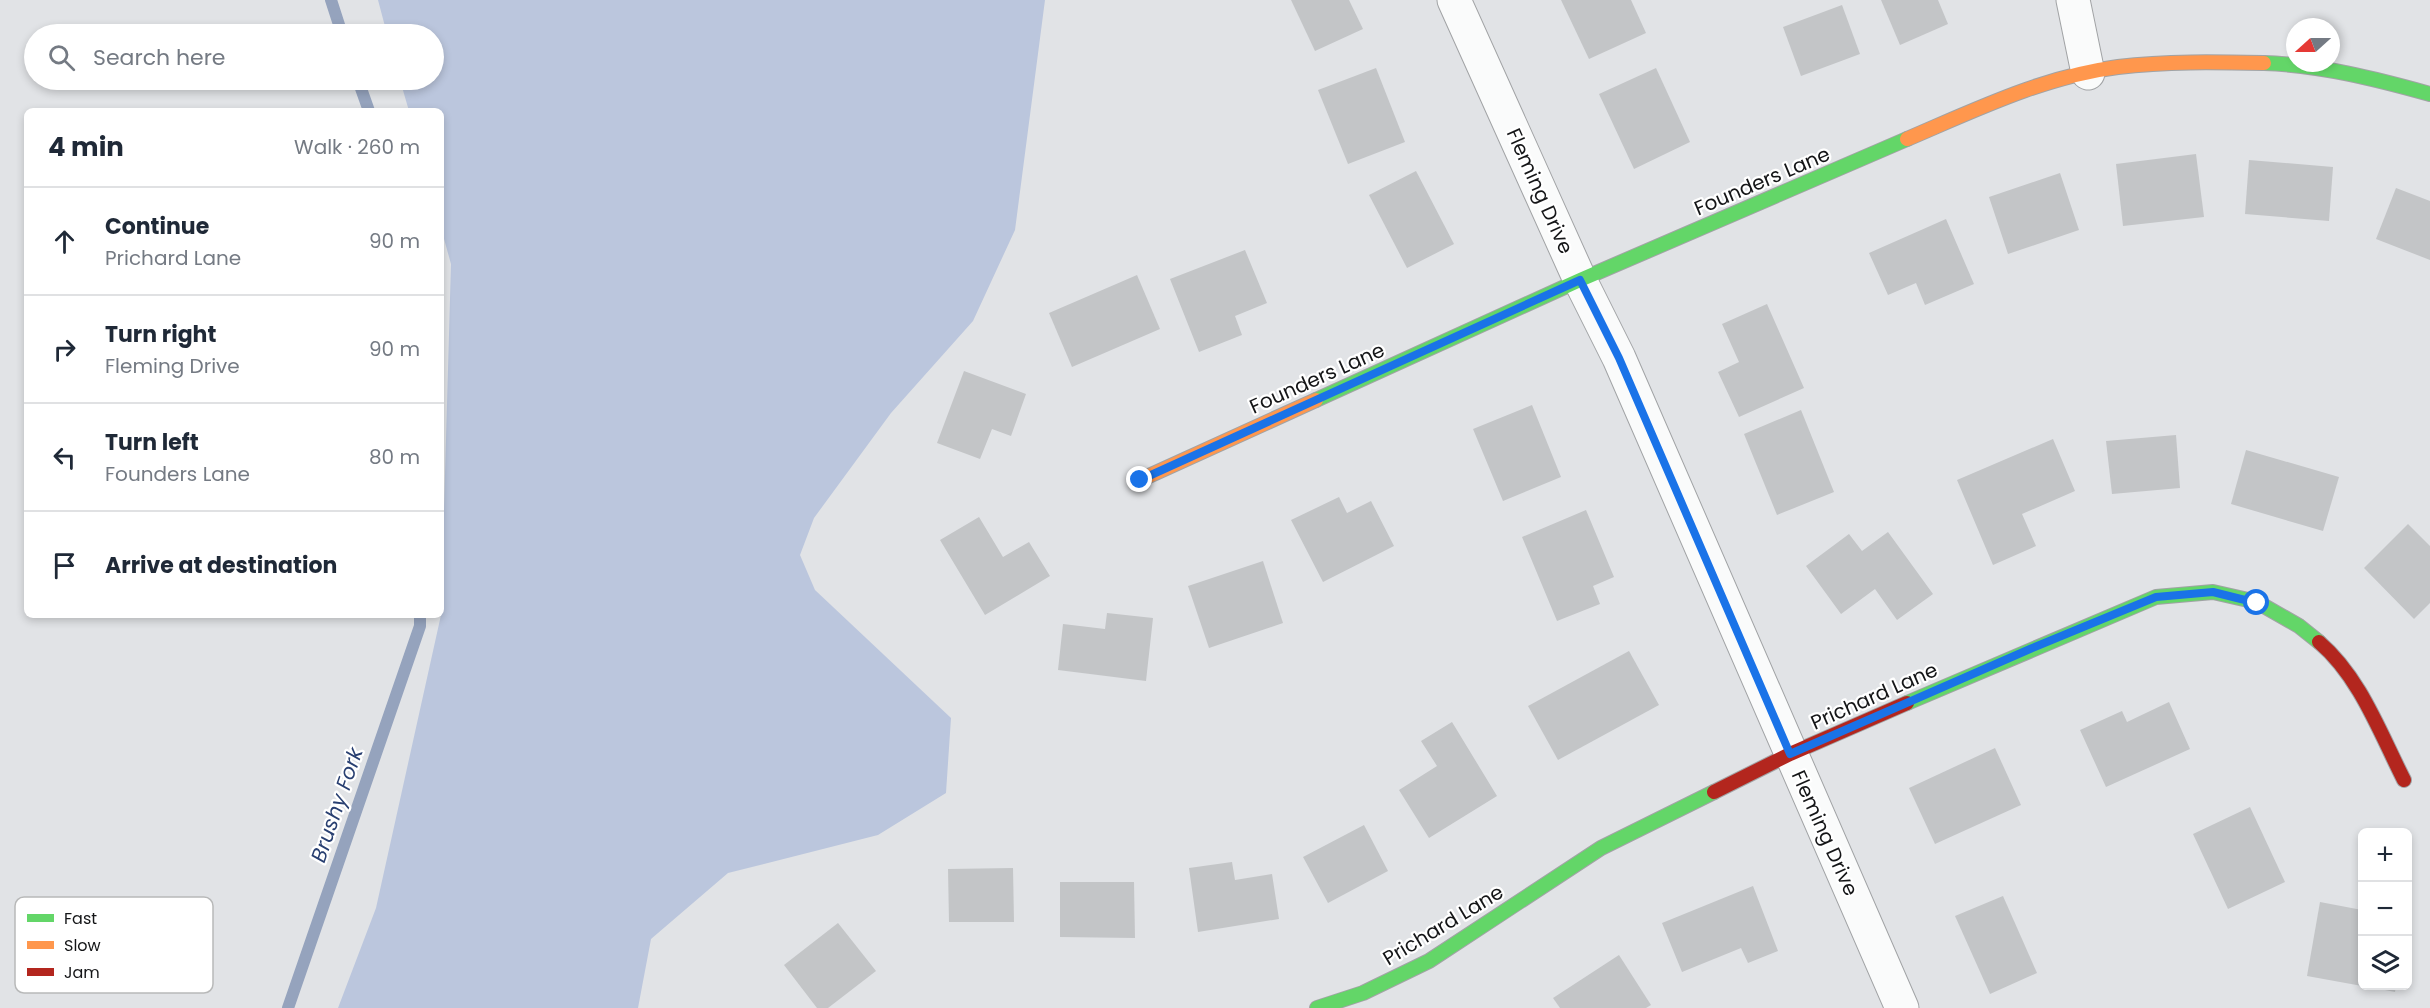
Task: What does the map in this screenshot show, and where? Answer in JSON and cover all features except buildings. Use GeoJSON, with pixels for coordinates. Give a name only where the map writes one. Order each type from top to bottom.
{"type":"FeatureCollection","features":[{"type":"Feature","properties":{"kind":"street","name":"Fleming Drive"},"geometry":{"type":"LineString","coordinates":[[1454,0],[1580,280],[1619,358],[1902,1008]]}},
{"type":"Feature","properties":{"kind":"street"},"geometry":{"type":"LineString","coordinates":[[2073,0],[2088,73]]}},
{"type":"Feature","properties":{"kind":"street","name":"Founders Lane"},"geometry":{"type":"LineString","coordinates":[[1140,480],[1580,280],[1984,106],[2050,82],[2117,67],[2185,61],[2292,64],[2370,77],[2430,94]]}},
{"type":"Feature","properties":{"kind":"street","name":"Prichard Lane"},"geometry":{"type":"LineString","coordinates":[[1318,1008],[1363,993],[1429,961],[1600,848],[1790,754],[2030,649],[2156,597],[2213,592],[2257,603],[2299,626],[2335,656],[2354,682],[2404,780]]}},
{"type":"Feature","properties":{"kind":"shaded area"},"geometry":{"type":"Polygon","coordinates":[[[378,0],[1045,0],[1015,230],[973,321],[891,413],[814,518],[800,555],[815,590],[951,718],[946,793],[878,835],[728,873],[651,939],[638,1008],[338,1008],[376,908],[440,618],[444,618],[444,510],[451,264],[444,239],[444,108],[408,108],[403,90],[444,90],[444,24],[384,24],[378,0]]]}},
{"type":"Feature","properties":{"kind":"waterway","name":"Brushy Fork"},"geometry":{"type":"LineString","coordinates":[[331,0],[339,24]]}},
{"type":"Feature","properties":{"kind":"waterway","name":"Brushy Fork"},"geometry":{"type":"LineString","coordinates":[[362,90],[368,108]]}},
{"type":"Feature","properties":{"kind":"waterway","name":"Brushy Fork"},"geometry":{"type":"LineString","coordinates":[[288,1008],[420,626],[420,618]]}},
{"type":"Feature","properties":{"kind":"traffic: fast"},"geometry":{"type":"LineString","coordinates":[[2264,63],[2327,70],[2430,94]]}},
{"type":"Feature","properties":{"kind":"traffic: fast"},"geometry":{"type":"LineString","coordinates":[[1316,400],[1580,280],[1907,139]]}},
{"type":"Feature","properties":{"kind":"traffic: fast"},"geometry":{"type":"LineString","coordinates":[[1907,703],[2156,597],[2213,592],[2257,602],[2299,626],[2319,642]]}},
{"type":"Feature","properties":{"kind":"traffic: fast"},"geometry":{"type":"LineString","coordinates":[[1317,1008],[1363,993],[1429,961],[1601,848],[1714,792]]}},
{"type":"Feature","properties":{"kind":"traffic: slow"},"geometry":{"type":"LineString","coordinates":[[1907,139],[2037,86],[2091,71],[2155,64],[2264,63]]}},
{"type":"Feature","properties":{"kind":"traffic: slow"},"geometry":{"type":"LineString","coordinates":[[1140,480],[1316,400]]}},
{"type":"Feature","properties":{"kind":"traffic: jam"},"geometry":{"type":"LineString","coordinates":[[2319,642],[2333,656],[2358,689],[2404,780]]}},
{"type":"Feature","properties":{"kind":"traffic: jam"},"geometry":{"type":"LineString","coordinates":[[1714,792],[1790,754],[1907,703]]}},
{"type":"Feature","properties":{"kind":"route"},"geometry":{"type":"LineString","coordinates":[[1140,480],[1580,280],[1619,358],[1790,754],[2030,649],[2156,597],[2213,592],[2257,603]]}}]}
